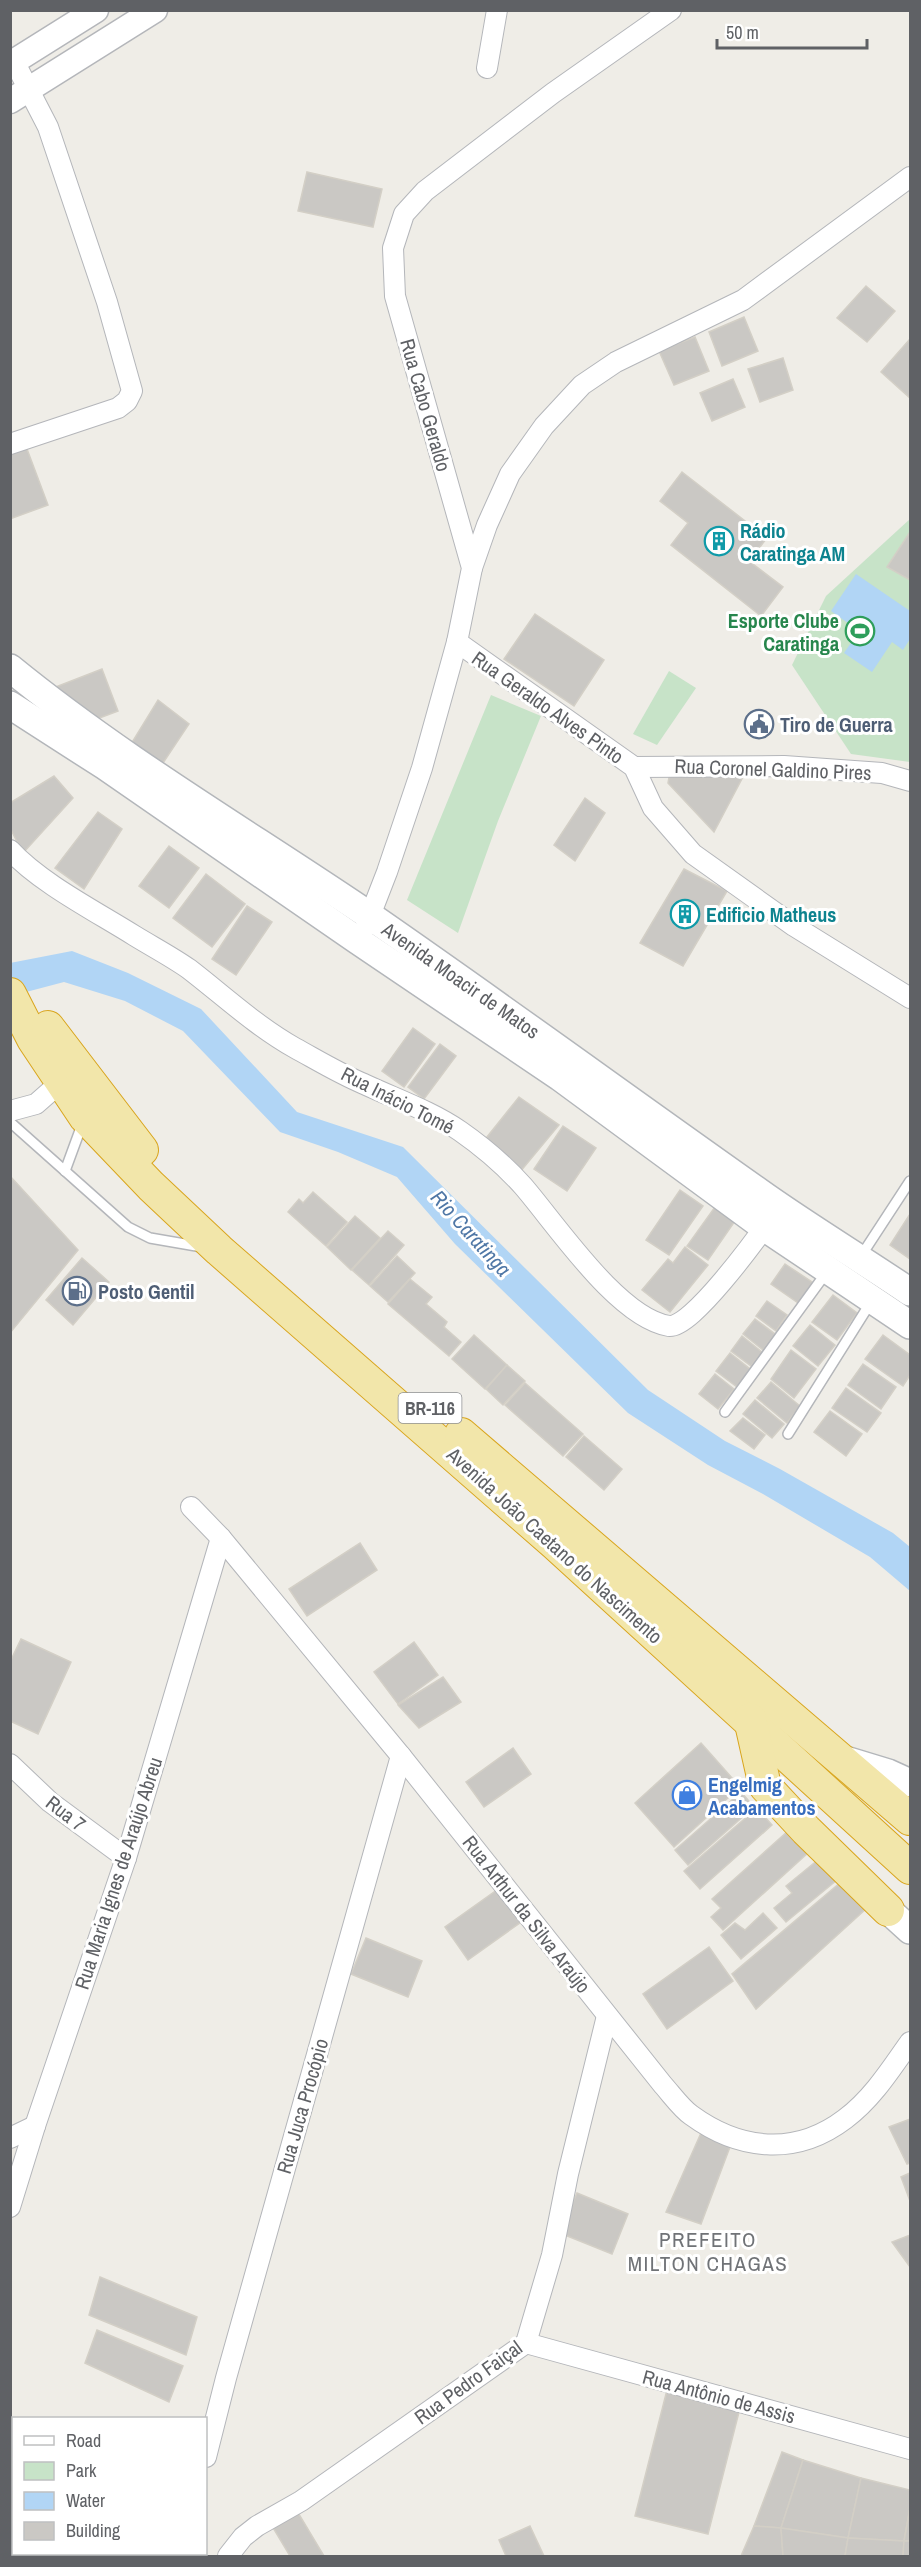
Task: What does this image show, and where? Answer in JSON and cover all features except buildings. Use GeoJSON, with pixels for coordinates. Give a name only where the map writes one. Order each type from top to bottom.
{"type":"FeatureCollection","features":[{"type":"Feature","properties":{"kind":"highway","name":"Avenida João Caetano do Nascimento"},"geometry":{"type":"LineString","coordinates":[[14,999],[40,1015],[41,1033],[61,1082],[85,1117],[151,1186],[219,1250],[555,1544],[908,1860]]}},
{"type":"Feature","properties":{"kind":"highway","name":"Avenida João Caetano do Nascimento"},"geometry":{"type":"LineString","coordinates":[[41,1033],[143,1151],[198,1209],[910,1819]]}},
{"type":"Feature","properties":{"kind":"highway"},"geometry":{"type":"LineString","coordinates":[[750,1719],[765,1786],[823,1847],[899,1920]]}},
{"type":"Feature","properties":{"kind":"highway"},"geometry":{"type":"LineString","coordinates":[[899,1920],[888,1892],[891,1880],[908,1860]]}},
{"type":"Feature","properties":{"kind":"main road","name":"Avenida Moacir de Matos"},"geometry":{"type":"LineString","coordinates":[[10,668],[83,725],[241,833],[371,917],[560,1048],[772,1217],[827,1271],[910,1325]]}},
{"type":"Feature","properties":{"kind":"main road","name":"Avenida Moacir de Matos"},"geometry":{"type":"LineString","coordinates":[[10,705],[115,773],[357,940],[772,1217],[859,1258],[910,1292]]}},
{"type":"Feature","properties":{"kind":"main road","name":"Avenida João Caetano do Nascimento"},"geometry":{"type":"LineString","coordinates":[[842,1759],[888,1773],[910,1783]]}},
{"type":"Feature","properties":{"kind":"street"},"geometry":{"type":"LineString","coordinates":[[10,444],[106,413],[128,401],[132,392],[107,302],[48,127],[20,95],[12,63],[96,10]]}},
{"type":"Feature","properties":{"kind":"street"},"geometry":{"type":"LineString","coordinates":[[20,95],[155,10]]}},
{"type":"Feature","properties":{"kind":"street"},"geometry":{"type":"LineString","coordinates":[[487,68],[497,10]]}},
{"type":"Feature","properties":{"kind":"street","name":"Rua Cabo Geraldo"},"geometry":{"type":"LineString","coordinates":[[357,940],[371,917],[422,768],[457,642],[472,568],[395,296],[393,248],[404,214],[425,191],[553,93],[671,10]]}},
{"type":"Feature","properties":{"kind":"street"},"geometry":{"type":"LineString","coordinates":[[472,568],[487,525],[510,474],[544,426],[582,386],[616,362],[743,300],[910,177]]}},
{"type":"Feature","properties":{"kind":"street","name":"Rua Geraldo Alves Pinto"},"geometry":{"type":"LineString","coordinates":[[457,642],[634,767],[653,808],[693,854],[794,926],[910,998]]}},
{"type":"Feature","properties":{"kind":"street","name":"Rua Coronel Galdino Pires"},"geometry":{"type":"LineString","coordinates":[[634,767],[784,766],[882,773],[910,781]]}},
{"type":"Feature","properties":{"kind":"street","name":"Rua Inácio Tomé"},"geometry":{"type":"LineString","coordinates":[[10,850],[58,887],[187,968],[255,1022],[293,1047],[460,1131],[491,1155],[521,1184],[590,1269],[624,1301],[656,1322],[672,1327],[684,1322],[702,1305],[772,1217]]}},
{"type":"Feature","properties":{"kind":"street"},"geometry":{"type":"LineString","coordinates":[[10,1111],[36,1104],[61,1082]]}},
{"type":"Feature","properties":{"kind":"street","name":"Rua Arthur da Silva Araújo"},"geometry":{"type":"LineString","coordinates":[[191,1507],[221,1538],[401,1756],[607,2016],[689,2114],[724,2136],[755,2145],[785,2144],[817,2136],[844,2120],[867,2099],[910,2042]]}},
{"type":"Feature","properties":{"kind":"street","name":"Rua Maria Ignes de Araújo Abreu"},"geometry":{"type":"LineString","coordinates":[[10,2207],[35,2126],[126,1858],[221,1538]]}},
{"type":"Feature","properties":{"kind":"street","name":"Rua Juca Procópio"},"geometry":{"type":"LineString","coordinates":[[207,2453],[229,2366],[401,1756]]}},
{"type":"Feature","properties":{"kind":"street","name":"Rua 7"},"geometry":{"type":"LineString","coordinates":[[10,1764],[50,1802],[126,1858]]}},
{"type":"Feature","properties":{"kind":"street","name":"Rua Pedro Faiçal"},"geometry":{"type":"LineString","coordinates":[[228,2556],[243,2537],[257,2526],[301,2501],[526,2343],[552,2255],[568,2174],[607,2016]]}},
{"type":"Feature","properties":{"kind":"street"},"geometry":{"type":"LineString","coordinates":[[10,2138],[35,2126]]}},
{"type":"Feature","properties":{"kind":"street","name":"Rua Antônio de Assis"},"geometry":{"type":"LineString","coordinates":[[526,2343],[910,2449]]}},
{"type":"Feature","properties":{"kind":"lane"},"geometry":{"type":"LineString","coordinates":[[65,1171],[85,1117]]}},
{"type":"Feature","properties":{"kind":"lane"},"geometry":{"type":"LineString","coordinates":[[10,1122],[117,1219],[142,1235],[219,1250]]}},
{"type":"Feature","properties":{"kind":"lane"},"geometry":{"type":"LineString","coordinates":[[859,1258],[910,1181]]}},
{"type":"Feature","properties":{"kind":"lane"},"geometry":{"type":"LineString","coordinates":[[725,1412],[827,1271]]}},
{"type":"Feature","properties":{"kind":"lane"},"geometry":{"type":"LineString","coordinates":[[788,1434],[873,1300]]}},
{"type":"Feature","properties":{"kind":"green space","name":"Esporte Clube Caratinga"},"geometry":{"type":"Polygon","coordinates":[[[910,519],[910,762],[851,754],[792,665],[826,596],[910,519]]]}},
{"type":"Feature","properties":{"kind":"green space"},"geometry":{"type":"Polygon","coordinates":[[[669,671],[696,688],[657,745],[633,734],[669,671]]]}},
{"type":"Feature","properties":{"kind":"green space"},"geometry":{"type":"Polygon","coordinates":[[[491,695],[541,716],[498,821],[458,933],[407,900],[491,695]]]}},
{"type":"Feature","properties":{"kind":"water"},"geometry":{"type":"Polygon","coordinates":[[[856,574],[910,611],[910,639],[903,650],[892,642],[872,672],[844,653],[859,631],[831,611],[856,574]]]}},
{"type":"Feature","properties":{"kind":"water","name":"Rio Caratinga"},"geometry":{"type":"Polygon","coordinates":[[[72,951],[128,973],[201,1009],[297,1112],[403,1147],[648,1390],[725,1441],[780,1469],[893,1533],[910,1547],[910,1591],[870,1557],[763,1494],[708,1465],[628,1413],[455,1244],[397,1177],[338,1152],[280,1132],[183,1031],[125,1001],[64,982],[11,996],[10,963],[72,951]]]}},
{"type":"Feature","properties":{"kind":"place","name":"Rádio Caratinga AM"},"geometry":{"type":"Point","coordinates":[719,541]}},
{"type":"Feature","properties":{"kind":"place","name":"Esporte Clube Caratinga"},"geometry":{"type":"Point","coordinates":[860,631]}},
{"type":"Feature","properties":{"kind":"place","name":"Tiro de Guerra"},"geometry":{"type":"Point","coordinates":[759,724]}},
{"type":"Feature","properties":{"kind":"place","name":"Edificio Matheus"},"geometry":{"type":"Point","coordinates":[685,914]}},
{"type":"Feature","properties":{"kind":"place","name":"Posto Gentil"},"geometry":{"type":"Point","coordinates":[77,1291]}},
{"type":"Feature","properties":{"kind":"place","name":"Engelmig Acabamentos"},"geometry":{"type":"Point","coordinates":[687,1795]}},
{"type":"Feature","properties":{"kind":"district","name":"PREFEITO MILTON CHAGAS"},"geometry":{"type":"Point","coordinates":[708,2251]}}]}
